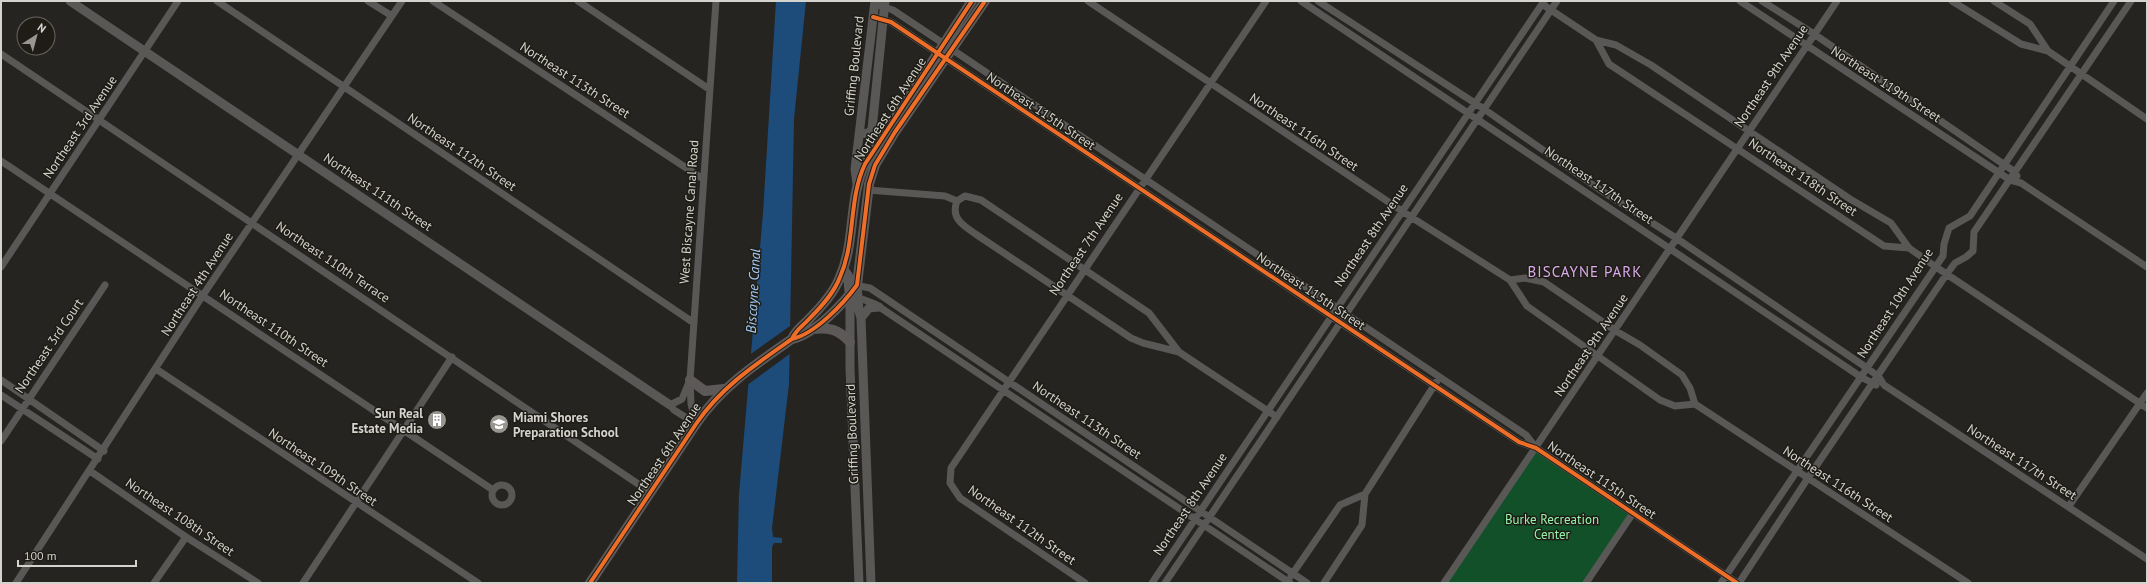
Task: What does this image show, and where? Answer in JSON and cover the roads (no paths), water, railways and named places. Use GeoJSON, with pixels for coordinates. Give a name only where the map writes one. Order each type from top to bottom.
{"type":"FeatureCollection","features":[{"type":"Feature","properties":{"kind":"main road","name":"Northeast 6th Avenue"},"geometry":{"type":"LineString","coordinates":[[873,169],[948,46],[972,1]]}},
{"type":"Feature","properties":{"kind":"main road","name":"Northeast 6th Avenue"},"geometry":{"type":"LineString","coordinates":[[948,46],[985,1]]}},
{"type":"Feature","properties":{"kind":"main road","name":"Northeast 6th Avenue"},"geometry":{"type":"LineString","coordinates":[[792,339],[796,330],[808,320],[829,296],[843,270],[850,246],[857,184],[867,160],[942,56]]}},
{"type":"Feature","properties":{"kind":"main road","name":"Griffing Boulevard"},"geometry":{"type":"LineString","coordinates":[[854,291],[868,190],[873,169]]}},
{"type":"Feature","properties":{"kind":"main road","name":"Griffing Boulevard"},"geometry":{"type":"LineString","coordinates":[[843,270],[848,276],[854,291]]}},
{"type":"Feature","properties":{"kind":"main road","name":"Northeast 6th Avenue"},"geometry":{"type":"LineString","coordinates":[[590,583],[696,424],[724,390],[744,373],[792,339],[802,337],[854,291]]}},
{"type":"Feature","properties":{"kind":"main road"},"geometry":{"type":"LineString","coordinates":[[829,296],[854,291]]}},
{"type":"Feature","properties":{"kind":"main road"},"geometry":{"type":"LineString","coordinates":[[812,329],[826,327],[833,329],[840,332],[850,342]]}},
{"type":"Feature","properties":{"kind":"main road"},"geometry":{"type":"LineString","coordinates":[[690,380],[705,391],[724,390]]}},
{"type":"Feature","properties":{"kind":"street","name":"Northeast 111th Street"},"geometry":{"type":"LineString","coordinates":[[70,1],[670,405]]}},
{"type":"Feature","properties":{"kind":"street","name":"Northeast 3rd Avenue"},"geometry":{"type":"LineString","coordinates":[[1,267],[100,121],[178,1]]}},
{"type":"Feature","properties":{"kind":"street","name":"Northeast 112th Street"},"geometry":{"type":"LineString","coordinates":[[217,1],[694,323]]}},
{"type":"Feature","properties":{"kind":"street"},"geometry":{"type":"LineString","coordinates":[[368,1],[392,16]]}},
{"type":"Feature","properties":{"kind":"street","name":"Northeast 4th Avenue"},"geometry":{"type":"LineString","coordinates":[[16,583],[104,451],[203,295],[402,1]]}},
{"type":"Feature","properties":{"kind":"street","name":"Northeast 113th Street"},"geometry":{"type":"LineString","coordinates":[[433,1],[703,179]]}},
{"type":"Feature","properties":{"kind":"street"},"geometry":{"type":"LineString","coordinates":[[578,1],[709,89]]}},
{"type":"Feature","properties":{"kind":"street","name":"West Biscayne Canal Road"},"geometry":{"type":"LineString","coordinates":[[696,424],[691,407],[690,380],[716,1]]}},
{"type":"Feature","properties":{"kind":"street","name":"Northeast 116th Street"},"geometry":{"type":"LineString","coordinates":[[1088,1],[1411,217],[1510,280],[1527,306],[1660,400],[1675,406],[1695,404],[1968,583]]}},
{"type":"Feature","properties":{"kind":"street","name":"Northeast 7th Avenue"},"geometry":{"type":"LineString","coordinates":[[950,483],[950,472],[953,462],[1009,382],[1144,179],[1266,1]]}},
{"type":"Feature","properties":{"kind":"street","name":"Northeast 117th Street"},"geometry":{"type":"LineString","coordinates":[[1301,1],[1478,118],[1861,377],[1873,384],[1884,385]]}},
{"type":"Feature","properties":{"kind":"street","name":"Northeast 117th Street"},"geometry":{"type":"LineString","coordinates":[[1318,1],[1484,109],[1599,189],[1676,238],[1879,376],[1884,385],[2147,559]]}},
{"type":"Feature","properties":{"kind":"street","name":"Northeast 8th Avenue"},"geometry":{"type":"LineString","coordinates":[[1166,582],[1556,1]]}},
{"type":"Feature","properties":{"kind":"street","name":"Northeast 119th Street"},"geometry":{"type":"LineString","coordinates":[[1740,1],[2010,180],[2021,183],[2147,267]]}},
{"type":"Feature","properties":{"kind":"street","name":"Northeast 119th Street"},"geometry":{"type":"LineString","coordinates":[[1762,1],[1814,34],[2016,172]]}},
{"type":"Feature","properties":{"kind":"street","name":"Northeast 9th Avenue"},"geometry":{"type":"LineString","coordinates":[[1444,583],[1597,356],[1616,331],[1669,248],[1738,149],[1748,130],[1837,1]]}},
{"type":"Feature","properties":{"kind":"street"},"geometry":{"type":"LineString","coordinates":[[1952,1],[2021,44],[2048,51]]}},
{"type":"Feature","properties":{"kind":"street"},"geometry":{"type":"LineString","coordinates":[[1994,1],[2030,24],[2048,51],[2147,119]]}},
{"type":"Feature","properties":{"kind":"street","name":"Northeast 10th Avenue"},"geometry":{"type":"LineString","coordinates":[[1721,583],[1798,472],[1936,267],[1943,256],[1944,244],[1949,228],[1970,216],[1998,172],[2114,1]]}},
{"type":"Feature","properties":{"kind":"street","name":"Northeast 10th Avenue"},"geometry":{"type":"LineString","coordinates":[[1738,583],[1954,263],[1966,258],[1973,251],[1974,232],[2131,1]]}},
{"type":"Feature","properties":{"kind":"street","name":"Northeast 115th Street"},"geometry":{"type":"LineString","coordinates":[[875,2],[885,4],[1526,435],[1536,448]]}},
{"type":"Feature","properties":{"kind":"street","name":"Griffing Boulevard"},"geometry":{"type":"LineString","coordinates":[[857,184],[855,174],[875,2]]}},
{"type":"Feature","properties":{"kind":"street","name":"Northeast 8th Avenue"},"geometry":{"type":"LineString","coordinates":[[1152,583],[1543,3]]}},
{"type":"Feature","properties":{"kind":"street","name":"Northeast 118th Street"},"geometry":{"type":"LineString","coordinates":[[1543,3],[1550,10],[1596,40],[1616,45],[1651,66],[1850,199],[1891,223],[1909,248],[1946,275],[2147,408]]}},
{"type":"Feature","properties":{"kind":"street","name":"Griffing Boulevard"},"geometry":{"type":"LineString","coordinates":[[860,134],[869,133],[872,130],[885,4]]}},
{"type":"Feature","properties":{"kind":"street","name":"Northeast 115th Street"},"geometry":{"type":"LineString","coordinates":[[873,17],[891,22],[1519,442],[1536,448],[1738,583]]}},
{"type":"Feature","properties":{"kind":"street","name":"Northeast 118th Street"},"geometry":{"type":"LineString","coordinates":[[1596,40],[1609,64],[1884,246],[1909,248]]}},
{"type":"Feature","properties":{"kind":"street","name":"Northeast 110th Terrace"},"geometry":{"type":"LineString","coordinates":[[1,54],[650,492]]}},
{"type":"Feature","properties":{"kind":"street","name":"Northeast 110th Street"},"geometry":{"type":"LineString","coordinates":[[1,161],[404,429],[493,490]]}},
{"type":"Feature","properties":{"kind":"street"},"geometry":{"type":"LineString","coordinates":[[2016,172],[2021,183]]}},
{"type":"Feature","properties":{"kind":"street"},"geometry":{"type":"LineString","coordinates":[[868,190],[945,196],[957,201]]}},
{"type":"Feature","properties":{"kind":"street"},"geometry":{"type":"LineString","coordinates":[[957,201],[965,196],[981,200],[1085,268],[1149,313],[1179,352],[1277,417]]}},
{"type":"Feature","properties":{"kind":"street"},"geometry":{"type":"LineString","coordinates":[[957,201],[955,216],[961,224],[1130,338],[1143,343],[1179,352]]}},
{"type":"Feature","properties":{"kind":"street"},"geometry":{"type":"LineString","coordinates":[[1510,280],[1525,278],[1544,282],[1616,331],[1640,345],[1682,375],[1690,388],[1695,404]]}},
{"type":"Feature","properties":{"kind":"street","name":"Northeast 3rd Court"},"geometry":{"type":"LineString","coordinates":[[1,441],[105,285]]}},
{"type":"Feature","properties":{"kind":"street","name":"Northeast 113th Street"},"geometry":{"type":"LineString","coordinates":[[854,291],[870,288],[1307,583]]}},
{"type":"Feature","properties":{"kind":"street","name":"Northeast 113th Street"},"geometry":{"type":"LineString","coordinates":[[854,291],[1195,518],[1287,582]]}},
{"type":"Feature","properties":{"kind":"street","name":"Griffing Boulevard"},"geometry":{"type":"LineString","coordinates":[[854,291],[861,318],[871,583]]}},
{"type":"Feature","properties":{"kind":"street","name":"Griffing Boulevard"},"geometry":{"type":"LineString","coordinates":[[854,291],[850,342],[860,583]]}},
{"type":"Feature","properties":{"kind":"street"},"geometry":{"type":"LineString","coordinates":[[861,318],[869,308],[878,307]]}},
{"type":"Feature","properties":{"kind":"street"},"geometry":{"type":"LineString","coordinates":[[303,583],[452,357]]}},
{"type":"Feature","properties":{"kind":"street","name":"Northeast 109th Street"},"geometry":{"type":"LineString","coordinates":[[156,369],[478,583]]}},
{"type":"Feature","properties":{"kind":"street"},"geometry":{"type":"LineString","coordinates":[[1324,583],[1362,526],[1366,494],[1440,377]]}},
{"type":"Feature","properties":{"kind":"street"},"geometry":{"type":"LineString","coordinates":[[1,380],[104,451]]}},
{"type":"Feature","properties":{"kind":"street"},"geometry":{"type":"LineString","coordinates":[[690,380],[682,399],[670,405],[674,410],[696,424]]}},
{"type":"Feature","properties":{"kind":"street"},"geometry":{"type":"LineString","coordinates":[[2069,506],[2147,393]]}},
{"type":"Feature","properties":{"kind":"street"},"geometry":{"type":"LineString","coordinates":[[1,395],[98,459]]}},
{"type":"Feature","properties":{"kind":"street"},"geometry":{"type":"LineString","coordinates":[[854,458],[866,457]]}},
{"type":"Feature","properties":{"kind":"street","name":"Northeast 108th Street"},"geometry":{"type":"LineString","coordinates":[[90,471],[186,537],[258,583]]}},
{"type":"Feature","properties":{"kind":"street","name":"Northeast 112th Street"},"geometry":{"type":"LineString","coordinates":[[950,483],[960,498],[1085,583]]}},
{"type":"Feature","properties":{"kind":"street"},"geometry":{"type":"LineString","coordinates":[[1287,582],[1340,505],[1366,494]]}},
{"type":"Feature","properties":{"kind":"street"},"geometry":{"type":"LineString","coordinates":[[1586,583],[1633,513]]}},
{"type":"Feature","properties":{"kind":"street"},"geometry":{"type":"LineString","coordinates":[[154,583],[186,537]]}},
{"type":"Feature","properties":{"kind":"street"},"geometry":{"type":"LineString","coordinates":[[1158,575],[1166,582]]}},
{"type":"Feature","properties":{"kind":"water"},"geometry":{"type":"Polygon","coordinates":[[[776,1],[806,1],[794,119],[789,384],[772,528],[773,537],[782,538],[782,543],[774,543],[772,547],[772,583],[737,583],[739,494],[763,213],[776,1]]]}},
{"type":"Feature","properties":{"kind":"place","name":"Sun Real Estate Media"},"geometry":{"type":"Point","coordinates":[437,420]}},
{"type":"Feature","properties":{"kind":"place","name":"Miami Shores Preparation School"},"geometry":{"type":"Point","coordinates":[499,424]}},
{"type":"Feature","properties":{"kind":"district","name":"BISCAYNE PARK"},"geometry":{"type":"Point","coordinates":[1585,271]}},
{"type":"Feature","properties":{"kind":"water label","name":"Biscayne Canal"},"geometry":{"type":"Point","coordinates":[753,291]}},
{"type":"Feature","properties":{"kind":"park label","name":"Burke Recreation Center"},"geometry":{"type":"Point","coordinates":[1552,526]}}]}
